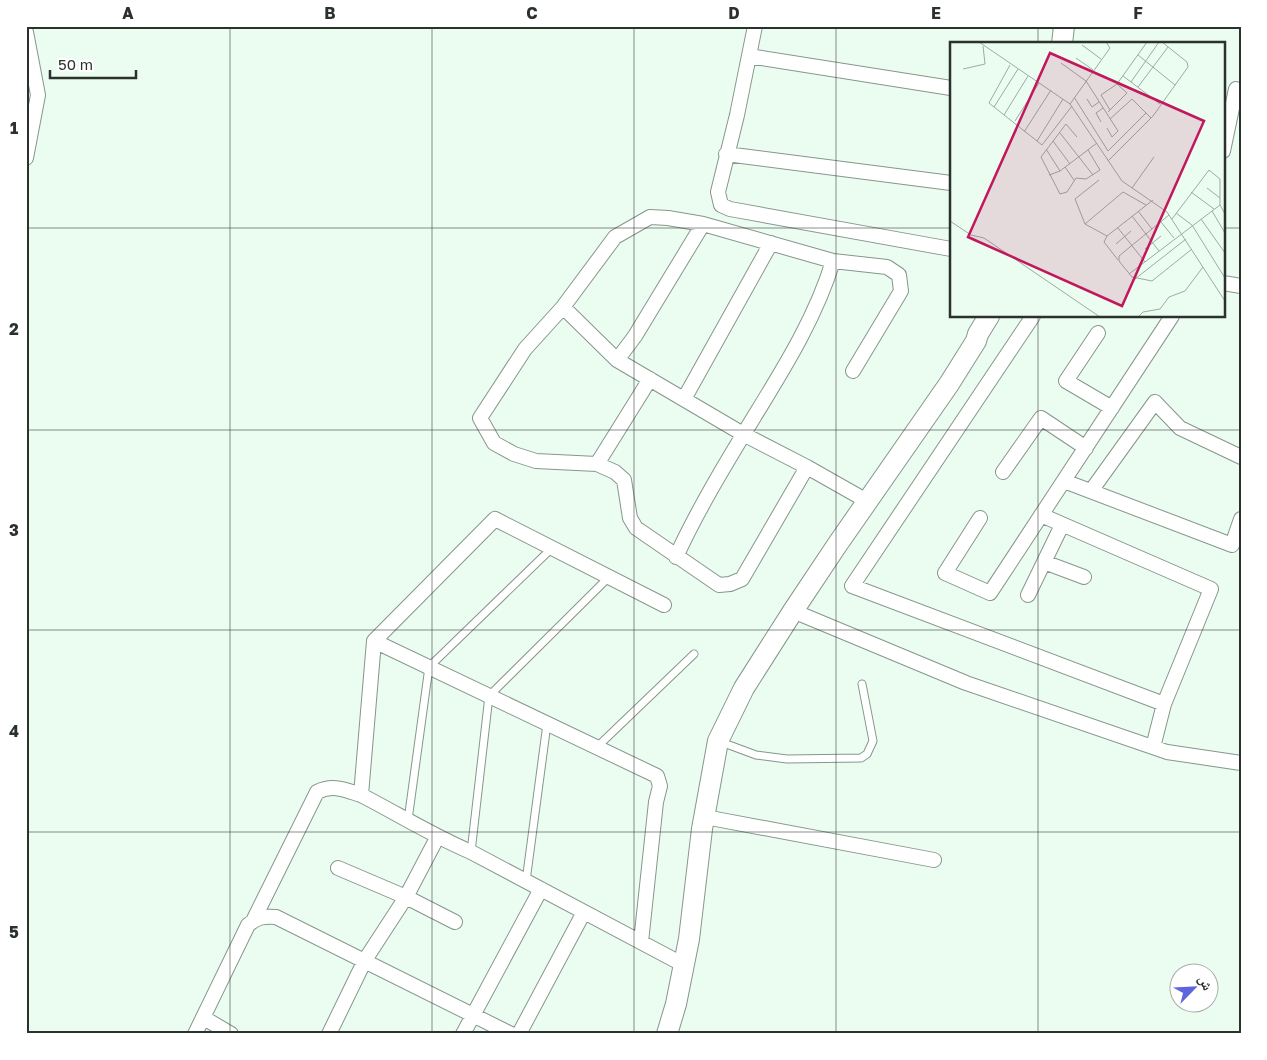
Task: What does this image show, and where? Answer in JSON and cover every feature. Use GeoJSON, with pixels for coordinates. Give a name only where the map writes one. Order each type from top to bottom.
{"type":"FeatureCollection","features":[{"type":"Feature","properties":{"kind":"main road"},"geometry":{"type":"LineString","coordinates":[[1062,42],[1064,26]]}},
{"type":"Feature","properties":{"kind":"main road"},"geometry":{"type":"LineString","coordinates":[[667,1034],[676,1004],[689,939],[705,817],[718,741],[744,688],[793,611],[949,384],[988,318]]}},
{"type":"Feature","properties":{"kind":"street"},"geometry":{"type":"LineString","coordinates":[[755,26],[737,115],[718,192],[721,205],[730,210],[950,249]]}},
{"type":"Feature","properties":{"kind":"street"},"geometry":{"type":"LineString","coordinates":[[26,32],[38,95],[26,158]]}},
{"type":"Feature","properties":{"kind":"street"},"geometry":{"type":"LineString","coordinates":[[749,56],[950,88]]}},
{"type":"Feature","properties":{"kind":"street"},"geometry":{"type":"LineString","coordinates":[[1224,146],[1236,89]]}},
{"type":"Feature","properties":{"kind":"street"},"geometry":{"type":"LineString","coordinates":[[726,154],[950,183]]}},
{"type":"Feature","properties":{"kind":"street"},"geometry":{"type":"LineString","coordinates":[[808,467],[742,579],[730,584],[719,585],[636,528],[630,518],[624,480],[615,472],[597,464],[536,461],[514,454],[494,443],[480,418],[525,349],[563,307],[616,237],[650,217],[703,224],[833,261],[887,267],[899,275],[901,291],[852,371]]}},
{"type":"Feature","properties":{"kind":"street"},"geometry":{"type":"LineString","coordinates":[[617,360],[634,336],[703,224]]}},
{"type":"Feature","properties":{"kind":"street"},"geometry":{"type":"LineString","coordinates":[[684,399],[771,243]]}},
{"type":"Feature","properties":{"kind":"street"},"geometry":{"type":"LineString","coordinates":[[676,557],[694,520],[743,434],[791,356],[826,282],[833,261]]}},
{"type":"Feature","properties":{"kind":"street"},"geometry":{"type":"LineString","coordinates":[[1224,283],[1241,286]]}},
{"type":"Feature","properties":{"kind":"street"},"geometry":{"type":"LineString","coordinates":[[563,307],[617,360],[743,434],[808,467],[867,501]]}},
{"type":"Feature","properties":{"kind":"street"},"geometry":{"type":"LineString","coordinates":[[1033,318],[852,586],[1164,704]]}},
{"type":"Feature","properties":{"kind":"street"},"geometry":{"type":"LineString","coordinates":[[980,518],[945,572],[990,593],[1171,318]]}},
{"type":"Feature","properties":{"kind":"street"},"geometry":{"type":"LineString","coordinates":[[1098,333],[1066,381],[1112,408]]}},
{"type":"Feature","properties":{"kind":"street"},"geometry":{"type":"LineString","coordinates":[[597,464],[650,379]]}},
{"type":"Feature","properties":{"kind":"street"},"geometry":{"type":"LineString","coordinates":[[1091,491],[1156,402],[1180,428],[1241,457]]}},
{"type":"Feature","properties":{"kind":"street"},"geometry":{"type":"LineString","coordinates":[[1003,472],[1041,418],[1086,448]]}},
{"type":"Feature","properties":{"kind":"street"},"geometry":{"type":"LineString","coordinates":[[1064,481],[1232,545],[1241,519]]}},
{"type":"Feature","properties":{"kind":"street"},"geometry":{"type":"LineString","coordinates":[[1041,515],[1210,589],[1164,704],[1153,747]]}},
{"type":"Feature","properties":{"kind":"street"},"geometry":{"type":"LineString","coordinates":[[361,795],[374,641],[496,519],[664,605]]}},
{"type":"Feature","properties":{"kind":"street"},"geometry":{"type":"LineString","coordinates":[[1028,595],[1062,525]]}},
{"type":"Feature","properties":{"kind":"street"},"geometry":{"type":"LineString","coordinates":[[1044,562],[1084,577]]}},
{"type":"Feature","properties":{"kind":"street"},"geometry":{"type":"LineString","coordinates":[[793,611],[966,683],[1167,752],[1241,763]]}},
{"type":"Feature","properties":{"kind":"street"},"geometry":{"type":"LineString","coordinates":[[374,641],[657,776],[660,786],[656,802],[640,942]]}},
{"type":"Feature","properties":{"kind":"street"},"geometry":{"type":"LineString","coordinates":[[194,1034],[196,1027],[204,1018],[248,925],[254,919],[317,792],[324,788],[334,787],[361,795],[437,838],[471,852],[684,964]]}},
{"type":"Feature","properties":{"kind":"street"},"geometry":{"type":"LineString","coordinates":[[705,817],[934,860]]}},
{"type":"Feature","properties":{"kind":"street"},"geometry":{"type":"LineString","coordinates":[[330,1034],[365,960],[406,897],[437,838]]}},
{"type":"Feature","properties":{"kind":"street"},"geometry":{"type":"LineString","coordinates":[[338,868],[406,897],[455,922]]}},
{"type":"Feature","properties":{"kind":"street"},"geometry":{"type":"LineString","coordinates":[[463,1034],[541,889]]}},
{"type":"Feature","properties":{"kind":"street"},"geometry":{"type":"LineString","coordinates":[[519,1034],[584,912]]}},
{"type":"Feature","properties":{"kind":"street"},"geometry":{"type":"LineString","coordinates":[[254,919],[264,916],[276,917],[511,1034]]}},
{"type":"Feature","properties":{"kind":"street"},"geometry":{"type":"LineString","coordinates":[[204,1018],[232,1034]]}},
{"type":"Feature","properties":{"kind":"lane"},"geometry":{"type":"LineString","coordinates":[[408,820],[429,668],[552,548]]}},
{"type":"Feature","properties":{"kind":"lane"},"geometry":{"type":"LineString","coordinates":[[471,852],[489,696],[609,576]]}},
{"type":"Feature","properties":{"kind":"lane"},"geometry":{"type":"LineString","coordinates":[[597,747],[694,654]]}},
{"type":"Feature","properties":{"kind":"lane"},"geometry":{"type":"LineString","coordinates":[[718,741],[756,755],[786,759],[861,758],[868,754],[873,741],[862,684]]}},
{"type":"Feature","properties":{"kind":"lane"},"geometry":{"type":"LineString","coordinates":[[526,882],[547,724]]}}]}
